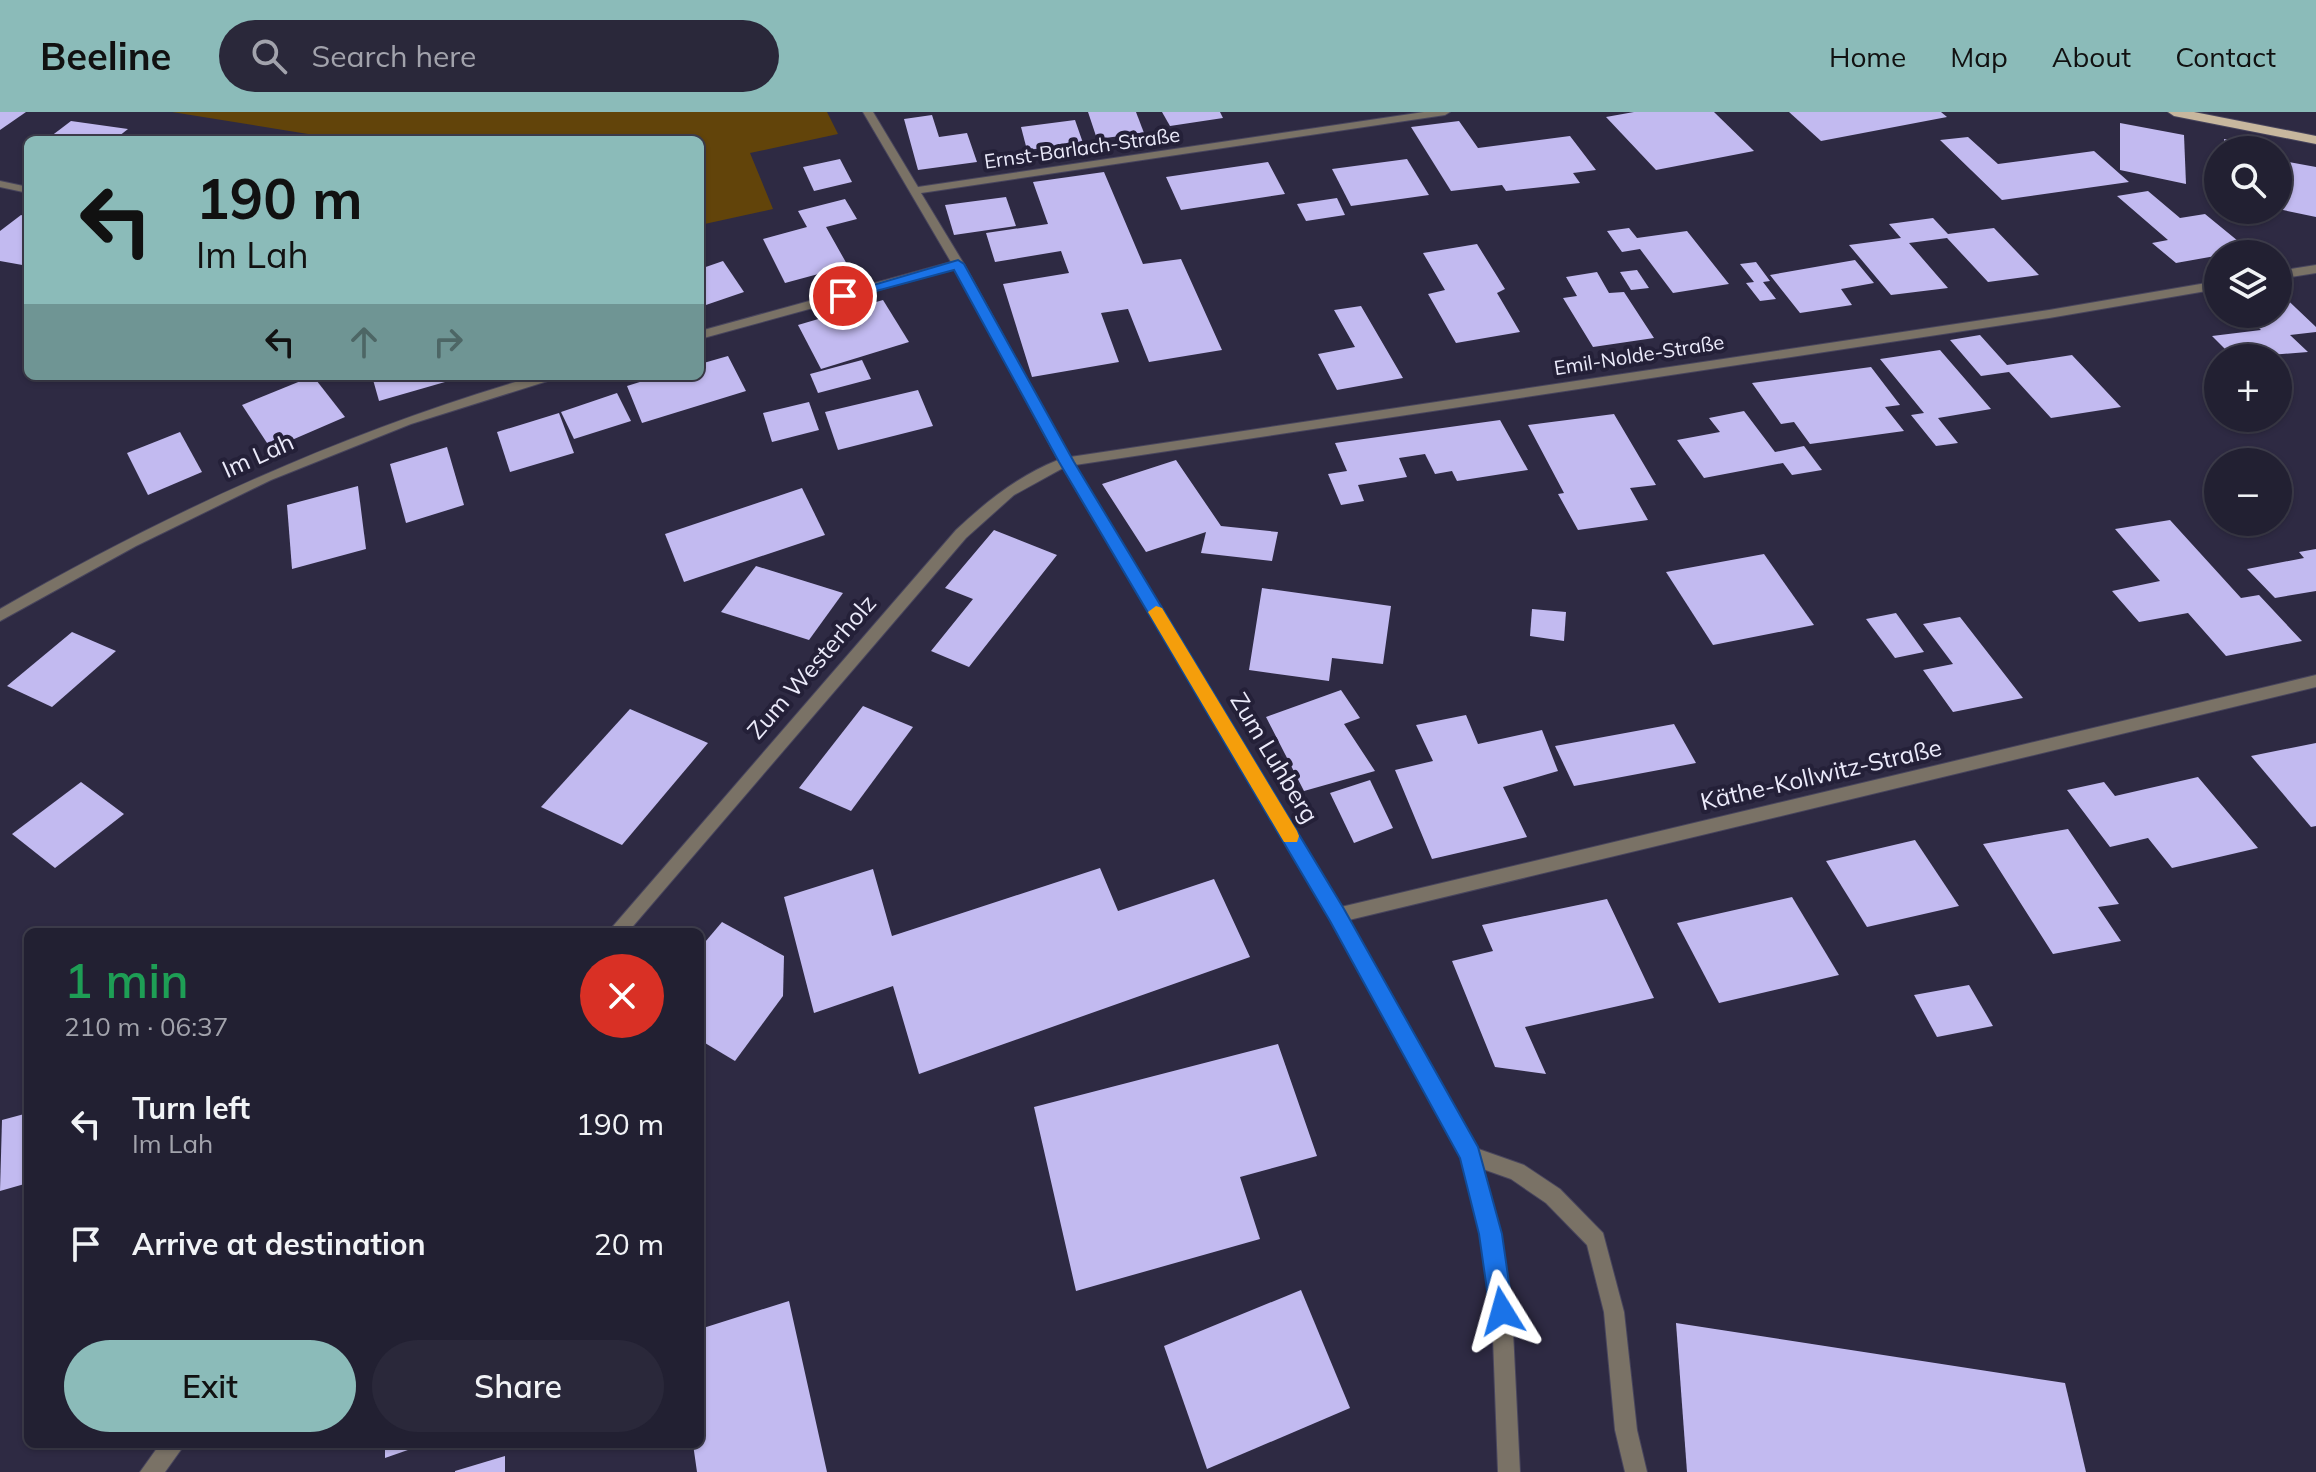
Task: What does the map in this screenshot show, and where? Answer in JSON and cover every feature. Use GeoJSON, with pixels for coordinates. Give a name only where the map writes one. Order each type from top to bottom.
{"type":"FeatureCollection","features":[{"type":"Feature","properties":{"kind":"main road"},"geometry":{"type":"LineString","coordinates":[[2174,112],[2316,140]]}},
{"type":"Feature","properties":{"kind":"street","name":"Zum Luhberg"},"geometry":{"type":"LineString","coordinates":[[868,112],[958,264],[1066,462],[1337,915],[1470,1155],[1491,1234],[1502,1311],[1509,1472]]}},
{"type":"Feature","properties":{"kind":"street","name":"Ernst-Barlach-Straße"},"geometry":{"type":"LineString","coordinates":[[913,191],[1445,112]]}},
{"type":"Feature","properties":{"kind":"street"},"geometry":{"type":"LineString","coordinates":[[0,184],[24,189]]}},
{"type":"Feature","properties":{"kind":"street"},"geometry":{"type":"LineString","coordinates":[[704,334],[958,264]]}},
{"type":"Feature","properties":{"kind":"street"},"geometry":{"type":"LineString","coordinates":[[2292,273],[2316,269]]}},
{"type":"Feature","properties":{"kind":"street","name":"Emil-Nolde-Straße"},"geometry":{"type":"LineString","coordinates":[[1066,462],[2034,316],[2204,287]]}},
{"type":"Feature","properties":{"kind":"street","name":"Im Lah"},"geometry":{"type":"LineString","coordinates":[[0,616],[67,576],[212,501],[311,456],[408,419],[537,380]]}},
{"type":"Feature","properties":{"kind":"street","name":"Zum Westerholz"},"geometry":{"type":"LineString","coordinates":[[620,928],[961,534],[1001,495],[1032,474],[1066,462]]}},
{"type":"Feature","properties":{"kind":"street","name":"Käthe-Kollwitz-Straße"},"geometry":{"type":"LineString","coordinates":[[1337,915],[2316,681]]}},
{"type":"Feature","properties":{"kind":"street"},"geometry":{"type":"LineString","coordinates":[[1470,1155],[1517,1172],[1553,1196],[1596,1240],[1614,1312],[1626,1430],[1636,1472]]}},
{"type":"Feature","properties":{"kind":"street"},"geometry":{"type":"LineString","coordinates":[[151,1472],[171,1448]]}},
{"type":"Feature","properties":{"kind":"shaded area"},"geometry":{"type":"Polygon","coordinates":[[[172,112],[827,112],[838,134],[750,153],[773,209],[704,224],[704,136],[320,136],[172,112]]]}},
{"type":"Feature","properties":{"kind":"building"},"geometry":{"type":"Polygon","coordinates":[[[0,112],[26,112],[0,130],[0,112]]]}},
{"type":"Feature","properties":{"kind":"building"},"geometry":{"type":"Polygon","coordinates":[[[1088,112],[1136,112],[1144,133],[1097,139],[1088,112]]]}},
{"type":"Feature","properties":{"kind":"building"},"geometry":{"type":"Polygon","coordinates":[[[1162,112],[1220,112],[1223,118],[1170,126],[1162,112]]]}},
{"type":"Feature","properties":{"kind":"building"},"geometry":{"type":"Polygon","coordinates":[[[1634,112],[1714,112],[1754,151],[1656,170],[1606,117],[1634,112]]]}},
{"type":"Feature","properties":{"kind":"building"},"geometry":{"type":"Polygon","coordinates":[[[1789,112],[1941,112],[1947,117],[1821,141],[1789,112]]]}},
{"type":"Feature","properties":{"kind":"building"},"geometry":{"type":"Polygon","coordinates":[[[932,115],[939,137],[967,133],[977,162],[918,170],[904,119],[932,115]]]}},
{"type":"Feature","properties":{"kind":"building"},"geometry":{"type":"Polygon","coordinates":[[[1075,120],[1083,143],[1027,150],[1021,127],[1075,120]]]}},
{"type":"Feature","properties":{"kind":"building"},"geometry":{"type":"Polygon","coordinates":[[[71,121],[128,129],[119,136],[51,136],[71,121]]]}},
{"type":"Feature","properties":{"kind":"building"},"geometry":{"type":"Polygon","coordinates":[[[1459,121],[1478,148],[1570,136],[1596,170],[1573,173],[1580,183],[1506,191],[1502,185],[1451,191],[1411,127],[1459,121]]]}},
{"type":"Feature","properties":{"kind":"building"},"geometry":{"type":"Polygon","coordinates":[[[2120,123],[2184,135],[2186,184],[2120,170],[2120,123]]]}},
{"type":"Feature","properties":{"kind":"building"},"geometry":{"type":"Polygon","coordinates":[[[1968,137],[1998,164],[2094,151],[2129,182],[2002,200],[1940,140],[1968,137]]]}},
{"type":"Feature","properties":{"kind":"building"},"geometry":{"type":"Polygon","coordinates":[[[840,159],[852,182],[814,191],[803,167],[840,159]]]}},
{"type":"Feature","properties":{"kind":"building"},"geometry":{"type":"Polygon","coordinates":[[[1407,159],[1429,195],[1351,206],[1332,169],[1407,159]]]}},
{"type":"Feature","properties":{"kind":"building"},"geometry":{"type":"Polygon","coordinates":[[[1268,162],[1285,194],[1181,210],[1166,177],[1268,162]]]}},
{"type":"Feature","properties":{"kind":"building"},"geometry":{"type":"Polygon","coordinates":[[[2292,163],[2316,167],[2316,217],[2292,212],[2292,163]]]}},
{"type":"Feature","properties":{"kind":"building"},"geometry":{"type":"Polygon","coordinates":[[[1104,172],[1143,264],[1181,259],[1222,350],[1149,362],[1128,309],[1101,313],[1119,362],[1032,377],[1003,284],[1069,273],[1061,251],[995,262],[986,233],[1048,224],[1033,182],[1104,172]]]}},
{"type":"Feature","properties":{"kind":"building"},"geometry":{"type":"Polygon","coordinates":[[[2148,191],[2180,218],[2204,214],[2204,224],[2217,224],[2237,240],[2204,240],[2204,258],[2176,263],[2152,243],[2168,240],[2117,196],[2148,191]]]}},
{"type":"Feature","properties":{"kind":"building"},"geometry":{"type":"Polygon","coordinates":[[[1006,197],[1016,226],[954,235],[945,205],[1006,197]]]}},
{"type":"Feature","properties":{"kind":"building"},"geometry":{"type":"Polygon","coordinates":[[[1337,198],[1345,215],[1306,221],[1297,204],[1337,198]]]}},
{"type":"Feature","properties":{"kind":"building"},"geometry":{"type":"Polygon","coordinates":[[[845,199],[857,219],[826,227],[848,266],[785,283],[763,239],[807,227],[798,211],[845,199]]]}},
{"type":"Feature","properties":{"kind":"building"},"geometry":{"type":"Polygon","coordinates":[[[24,216],[24,265],[0,261],[0,231],[24,216]]]}},
{"type":"Feature","properties":{"kind":"building"},"geometry":{"type":"Polygon","coordinates":[[[1933,218],[1948,234],[1994,228],[2039,275],[1988,282],[1947,238],[1909,243],[1948,288],[1891,295],[1849,245],[1901,238],[1889,224],[1933,218]]]}},
{"type":"Feature","properties":{"kind":"building"},"geometry":{"type":"Polygon","coordinates":[[[1629,228],[1637,238],[1687,231],[1729,284],[1673,293],[1640,249],[1622,252],[1607,231],[1629,228]]]}},
{"type":"Feature","properties":{"kind":"building"},"geometry":{"type":"Polygon","coordinates":[[[1477,244],[1505,289],[1497,293],[1520,332],[1456,343],[1428,294],[1445,290],[1423,253],[1477,244]]]}},
{"type":"Feature","properties":{"kind":"building"},"geometry":{"type":"Polygon","coordinates":[[[1855,260],[1874,283],[1841,289],[1852,305],[1800,313],[1770,275],[1855,260]]]}},
{"type":"Feature","properties":{"kind":"building"},"geometry":{"type":"Polygon","coordinates":[[[723,261],[744,292],[704,306],[704,268],[723,261]]]}},
{"type":"Feature","properties":{"kind":"building"},"geometry":{"type":"Polygon","coordinates":[[[1756,262],[1770,281],[1763,282],[1776,299],[1760,301],[1746,283],[1754,282],[1740,264],[1756,262]]]}},
{"type":"Feature","properties":{"kind":"building"},"geometry":{"type":"Polygon","coordinates":[[[1637,270],[1649,288],[1631,290],[1620,272],[1637,270]]]}},
{"type":"Feature","properties":{"kind":"building"},"geometry":{"type":"Polygon","coordinates":[[[1597,272],[1609,293],[1624,292],[1654,338],[1593,347],[1563,298],[1577,296],[1566,277],[1597,272]]]}},
{"type":"Feature","properties":{"kind":"building"},"geometry":{"type":"Polygon","coordinates":[[[883,300],[909,342],[821,369],[798,325],[883,300]]]}},
{"type":"Feature","properties":{"kind":"building"},"geometry":{"type":"Polygon","coordinates":[[[2292,304],[2316,327],[2316,332],[2290,335],[2308,352],[2292,353],[2292,344],[2220,344],[2212,336],[2261,330],[2259,328],[2292,328],[2292,304]]]}},
{"type":"Feature","properties":{"kind":"building"},"geometry":{"type":"Polygon","coordinates":[[[1361,306],[1403,378],[1337,390],[1318,354],[1355,347],[1334,310],[1361,306]]]}},
{"type":"Feature","properties":{"kind":"building"},"geometry":{"type":"Polygon","coordinates":[[[1980,335],[2007,365],[2072,355],[2121,407],[2051,418],[2009,372],[1981,376],[1950,340],[1980,335]]]}},
{"type":"Feature","properties":{"kind":"building"},"geometry":{"type":"Polygon","coordinates":[[[1940,350],[1991,409],[1938,418],[1958,443],[1936,446],[1911,415],[1924,413],[1880,359],[1940,350]]]}},
{"type":"Feature","properties":{"kind":"building"},"geometry":{"type":"Polygon","coordinates":[[[728,356],[746,391],[642,423],[627,386],[646,380],[704,380],[704,363],[728,356]]]}},
{"type":"Feature","properties":{"kind":"building"},"geometry":{"type":"Polygon","coordinates":[[[862,360],[871,379],[818,393],[810,374],[862,360]]]}},
{"type":"Feature","properties":{"kind":"building"},"geometry":{"type":"Polygon","coordinates":[[[1871,367],[1900,405],[1885,407],[1904,431],[1810,444],[1794,422],[1781,424],[1752,383],[1871,367]]]}},
{"type":"Feature","properties":{"kind":"building"},"geometry":{"type":"Polygon","coordinates":[[[303,380],[316,380],[345,417],[271,449],[242,405],[303,380]]]}},
{"type":"Feature","properties":{"kind":"building"},"geometry":{"type":"Polygon","coordinates":[[[373,380],[445,382],[379,401],[373,380]]]}},
{"type":"Feature","properties":{"kind":"building"},"geometry":{"type":"Polygon","coordinates":[[[918,390],[933,426],[838,450],[825,412],[918,390]]]}},
{"type":"Feature","properties":{"kind":"building"},"geometry":{"type":"Polygon","coordinates":[[[617,393],[631,421],[574,439],[561,412],[617,393]]]}},
{"type":"Feature","properties":{"kind":"building"},"geometry":{"type":"Polygon","coordinates":[[[809,402],[819,430],[772,442],[763,413],[809,402]]]}},
{"type":"Feature","properties":{"kind":"building"},"geometry":{"type":"Polygon","coordinates":[[[1744,411],[1775,452],[1804,446],[1822,470],[1792,475],[1783,463],[1704,478],[1677,440],[1720,432],[1709,418],[1744,411]]]}},
{"type":"Feature","properties":{"kind":"building"},"geometry":{"type":"Polygon","coordinates":[[[559,413],[574,453],[510,472],[497,432],[559,413]]]}},
{"type":"Feature","properties":{"kind":"building"},"geometry":{"type":"Polygon","coordinates":[[[1614,414],[1656,485],[1630,488],[1648,520],[1578,530],[1558,494],[1564,493],[1528,425],[1614,414]]]}},
{"type":"Feature","properties":{"kind":"building"},"geometry":{"type":"Polygon","coordinates":[[[1500,420],[1528,470],[1457,481],[1452,471],[1435,474],[1425,454],[1399,458],[1407,477],[1358,485],[1364,501],[1341,505],[1328,474],[1347,471],[1335,443],[1500,420]]]}},
{"type":"Feature","properties":{"kind":"building"},"geometry":{"type":"Polygon","coordinates":[[[180,432],[202,472],[148,495],[127,453],[180,432]]]}},
{"type":"Feature","properties":{"kind":"building"},"geometry":{"type":"Polygon","coordinates":[[[447,447],[464,505],[406,523],[390,464],[447,447]]]}},
{"type":"Feature","properties":{"kind":"building"},"geometry":{"type":"Polygon","coordinates":[[[1176,460],[1221,526],[1278,532],[1272,561],[1201,553],[1206,532],[1146,552],[1102,484],[1176,460]]]}},
{"type":"Feature","properties":{"kind":"building"},"geometry":{"type":"Polygon","coordinates":[[[358,486],[366,549],[292,569],[287,505],[358,486]]]}},
{"type":"Feature","properties":{"kind":"building"},"geometry":{"type":"Polygon","coordinates":[[[802,488],[825,535],[684,582],[665,534],[802,488]]]}},
{"type":"Feature","properties":{"kind":"building"},"geometry":{"type":"Polygon","coordinates":[[[2170,520],[2241,598],[2259,595],[2302,641],[2226,656],[2188,613],[2139,622],[2112,591],[2160,581],[2115,529],[2170,520]]]}},
{"type":"Feature","properties":{"kind":"building"},"geometry":{"type":"Polygon","coordinates":[[[994,530],[1057,555],[969,667],[931,651],[973,599],[945,588],[994,530]]]}},
{"type":"Feature","properties":{"kind":"building"},"geometry":{"type":"Polygon","coordinates":[[[2316,549],[2316,591],[2275,598],[2247,569],[2304,558],[2299,552],[2316,549]]]}},
{"type":"Feature","properties":{"kind":"building"},"geometry":{"type":"Polygon","coordinates":[[[1764,554],[1814,625],[1713,645],[1666,572],[1764,554]]]}},
{"type":"Feature","properties":{"kind":"building"},"geometry":{"type":"Polygon","coordinates":[[[756,566],[843,593],[809,640],[721,612],[756,566]]]}},
{"type":"Feature","properties":{"kind":"building"},"geometry":{"type":"Polygon","coordinates":[[[1262,588],[1391,606],[1383,664],[1332,658],[1329,681],[1249,670],[1262,588]]]}},
{"type":"Feature","properties":{"kind":"building"},"geometry":{"type":"Polygon","coordinates":[[[1532,609],[1566,612],[1564,641],[1530,636],[1532,609]]]}},
{"type":"Feature","properties":{"kind":"building"},"geometry":{"type":"Polygon","coordinates":[[[1896,613],[1924,652],[1895,658],[1866,619],[1896,613]]]}},
{"type":"Feature","properties":{"kind":"building"},"geometry":{"type":"Polygon","coordinates":[[[1960,617],[2023,698],[1953,712],[1923,670],[1953,664],[1923,624],[1960,617]]]}},
{"type":"Feature","properties":{"kind":"building"},"geometry":{"type":"Polygon","coordinates":[[[72,632],[116,651],[52,707],[7,686],[72,632]]]}},
{"type":"Feature","properties":{"kind":"building"},"geometry":{"type":"Polygon","coordinates":[[[1341,690],[1360,718],[1344,724],[1375,771],[1304,791],[1266,717],[1341,690]]]}},
{"type":"Feature","properties":{"kind":"building"},"geometry":{"type":"Polygon","coordinates":[[[863,706],[913,727],[851,811],[799,788],[863,706]]]}},
{"type":"Feature","properties":{"kind":"building"},"geometry":{"type":"Polygon","coordinates":[[[630,709],[708,743],[622,845],[541,807],[630,709]]]}},
{"type":"Feature","properties":{"kind":"building"},"geometry":{"type":"Polygon","coordinates":[[[1466,715],[1478,744],[1542,730],[1558,771],[1503,787],[1527,837],[1432,859],[1395,770],[1433,761],[1416,725],[1466,715]]]}},
{"type":"Feature","properties":{"kind":"building"},"geometry":{"type":"Polygon","coordinates":[[[1674,724],[1696,763],[1574,786],[1555,746],[1674,724]]]}},
{"type":"Feature","properties":{"kind":"building"},"geometry":{"type":"Polygon","coordinates":[[[2316,743],[2316,826],[2311,827],[2251,756],[2316,743]]]}},
{"type":"Feature","properties":{"kind":"building"},"geometry":{"type":"Polygon","coordinates":[[[2198,777],[2258,848],[2172,868],[2148,838],[2110,847],[2067,790],[2104,782],[2115,796],[2198,777]]]}},
{"type":"Feature","properties":{"kind":"building"},"geometry":{"type":"Polygon","coordinates":[[[1370,780],[1393,828],[1354,843],[1330,793],[1370,780]]]}},
{"type":"Feature","properties":{"kind":"building"},"geometry":{"type":"Polygon","coordinates":[[[81,782],[124,814],[55,868],[12,834],[81,782]]]}},
{"type":"Feature","properties":{"kind":"building"},"geometry":{"type":"Polygon","coordinates":[[[2068,829],[2119,904],[2098,907],[2121,941],[2053,954],[1983,844],[2068,829]]]}},
{"type":"Feature","properties":{"kind":"building"},"geometry":{"type":"Polygon","coordinates":[[[1915,840],[1959,906],[1867,927],[1826,861],[1915,840]]]}},
{"type":"Feature","properties":{"kind":"building"},"geometry":{"type":"Polygon","coordinates":[[[1100,868],[1118,911],[1214,879],[1250,957],[919,1074],[893,986],[814,1013],[784,897],[873,869],[892,936],[1100,868]]]}},
{"type":"Feature","properties":{"kind":"building"},"geometry":{"type":"Polygon","coordinates":[[[1792,897],[1839,975],[1719,1003],[1677,923],[1792,897]]]}},
{"type":"Feature","properties":{"kind":"building"},"geometry":{"type":"Polygon","coordinates":[[[1607,899],[1654,998],[1525,1027],[1546,1074],[1495,1067],[1452,961],[1493,951],[1482,925],[1607,899]]]}},
{"type":"Feature","properties":{"kind":"building"},"geometry":{"type":"Polygon","coordinates":[[[722,922],[784,956],[783,996],[735,1061],[704,1042],[704,943],[722,922]]]}},
{"type":"Feature","properties":{"kind":"building"},"geometry":{"type":"Polygon","coordinates":[[[1969,985],[1993,1026],[1937,1037],[1914,995],[1969,985]]]}},
{"type":"Feature","properties":{"kind":"building"},"geometry":{"type":"Polygon","coordinates":[[[1278,1044],[1317,1156],[1240,1177],[1260,1239],[1076,1291],[1034,1107],[1278,1044]]]}},
{"type":"Feature","properties":{"kind":"building"},"geometry":{"type":"Polygon","coordinates":[[[24,1114],[24,1184],[0,1191],[2,1120],[24,1114]]]}},
{"type":"Feature","properties":{"kind":"building"},"geometry":{"type":"Polygon","coordinates":[[[1301,1290],[1350,1408],[1207,1469],[1164,1346],[1301,1290]]]}},
{"type":"Feature","properties":{"kind":"building"},"geometry":{"type":"Polygon","coordinates":[[[789,1301],[827,1472],[697,1472],[694,1448],[704,1448],[704,1328],[789,1301]]]}},
{"type":"Feature","properties":{"kind":"building"},"geometry":{"type":"Polygon","coordinates":[[[1676,1323],[2065,1383],[2086,1472],[1687,1472],[1676,1323]]]}},
{"type":"Feature","properties":{"kind":"building"},"geometry":{"type":"Polygon","coordinates":[[[385,1448],[414,1448],[385,1458],[385,1448]]]}},
{"type":"Feature","properties":{"kind":"building"},"geometry":{"type":"Polygon","coordinates":[[[505,1456],[505,1472],[455,1472],[455,1471],[505,1456]]]}},
{"type":"Feature","properties":{"kind":"slow traffic"},"geometry":{"type":"LineString","coordinates":[[1156,612],[1290,836]]}},
{"type":"Feature","properties":{"kind":"route"},"geometry":{"type":"LineString","coordinates":[[843,296],[958,264],[1066,462],[1337,915],[1470,1155],[1491,1234],[1502,1311]]}}]}
